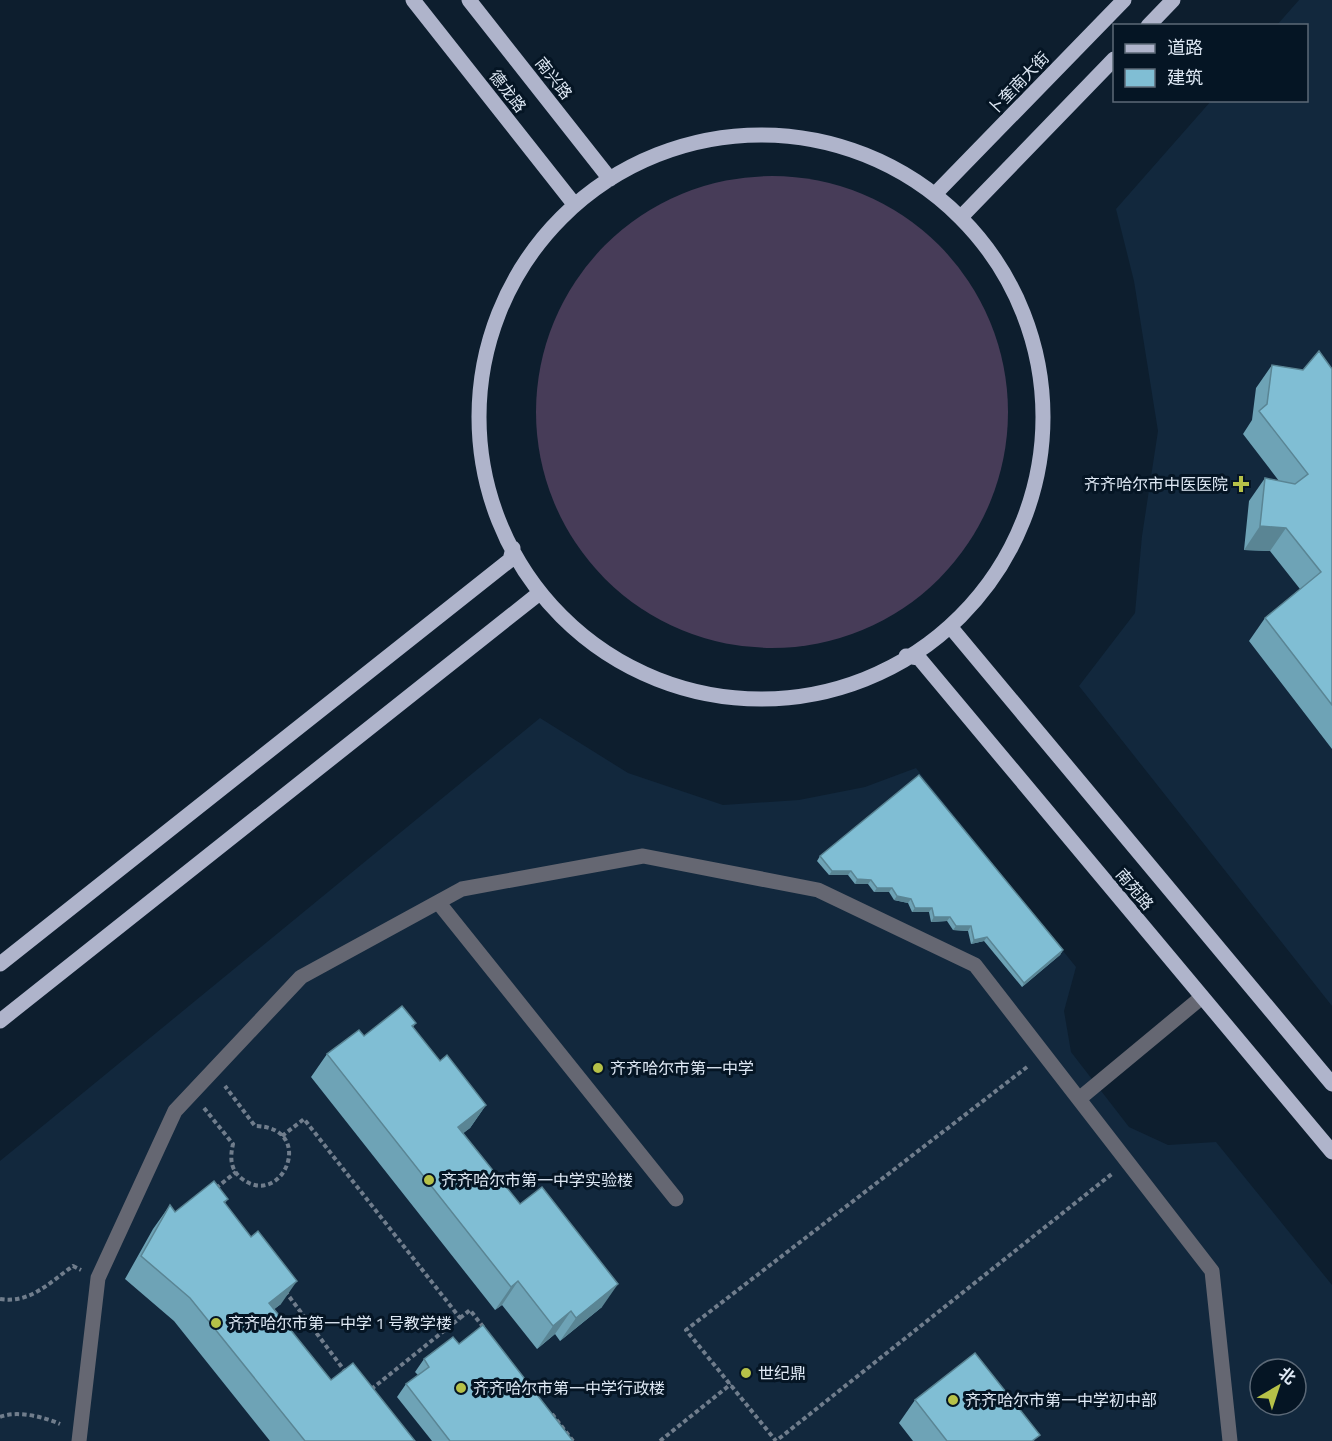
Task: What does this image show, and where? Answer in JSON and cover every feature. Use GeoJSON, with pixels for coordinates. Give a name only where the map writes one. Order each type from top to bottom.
{"type":"FeatureCollection","features":[{"type":"Feature","properties":{"kind":"main road","name":"德龙路"},"geometry":{"type":"LineString","coordinates":[[413,0],[574,204]]}},
{"type":"Feature","properties":{"kind":"main road","name":"南兴路"},"geometry":{"type":"LineString","coordinates":[[469,0],[610,179]]}},
{"type":"Feature","properties":{"kind":"main road","name":"卜奎南大街"},"geometry":{"type":"LineString","coordinates":[[938,191],[1124,0]]}},
{"type":"Feature","properties":{"kind":"main road"},"geometry":{"type":"LineString","coordinates":[[1150,24],[1173,0]]}},
{"type":"Feature","properties":{"kind":"main road"},"geometry":{"type":"LineString","coordinates":[[963,215],[1113,61]]}},
{"type":"Feature","properties":{"kind":"main road"},"geometry":{"type":"LineString","coordinates":[[794,134],[900,168],[938,191],[985,240],[1036,340],[1045,451],[1011,557],[952,630],[840,693],[729,701],[622,667],[537,595],[486,495],[477,384],[511,278],[583,193],[610,179],[682,142],[794,134]]}},
{"type":"Feature","properties":{"kind":"main road"},"geometry":{"type":"LineString","coordinates":[[0,964],[510,560],[513,548]]}},
{"type":"Feature","properties":{"kind":"main road"},"geometry":{"type":"LineString","coordinates":[[0,1021],[537,595]]}},
{"type":"Feature","properties":{"kind":"main road","name":"南苑路"},"geometry":{"type":"LineString","coordinates":[[952,630],[1332,1084]]}},
{"type":"Feature","properties":{"kind":"main road","name":"南苑路"},"geometry":{"type":"LineString","coordinates":[[906,656],[919,658],[1332,1152]]}},
{"type":"Feature","properties":{"kind":"street"},"geometry":{"type":"LineString","coordinates":[[80,1437],[98,1278],[175,1112],[301,977],[462,889],[643,856],[818,890],[975,965],[1212,1271],[1230,1441]]}},
{"type":"Feature","properties":{"kind":"street"},"geometry":{"type":"LineString","coordinates":[[438,902],[676,1199]]}},
{"type":"Feature","properties":{"kind":"street"},"geometry":{"type":"LineString","coordinates":[[1079,1099],[1202,997]]}},
{"type":"Feature","properties":{"kind":"path"},"geometry":{"type":"LineString","coordinates":[[1044,1053],[686,1330],[776,1441],[1127,1161]]}},
{"type":"Feature","properties":{"kind":"path"},"geometry":{"type":"LineString","coordinates":[[192,1093],[233,1144],[230,1153],[231,1163],[236,1172],[251,1184],[270,1184],[279,1179],[289,1163],[288,1144],[282,1136],[265,1126],[255,1126],[213,1071]]}},
{"type":"Feature","properties":{"kind":"path"},"geometry":{"type":"LineString","coordinates":[[282,1136],[304,1119],[460,1318]]}},
{"type":"Feature","properties":{"kind":"path"},"geometry":{"type":"LineString","coordinates":[[210,1193],[236,1172]]}},
{"type":"Feature","properties":{"kind":"path"},"geometry":{"type":"LineString","coordinates":[[0,1299],[13,1301],[31,1296],[73,1266],[98,1278]]}},
{"type":"Feature","properties":{"kind":"path"},"geometry":{"type":"LineString","coordinates":[[280,1285],[350,1377]]}},
{"type":"Feature","properties":{"kind":"path"},"geometry":{"type":"LineString","coordinates":[[363,1396],[470,1310],[485,1329]]}},
{"type":"Feature","properties":{"kind":"path"},"geometry":{"type":"LineString","coordinates":[[660,1441],[731,1384]]}},
{"type":"Feature","properties":{"kind":"path"},"geometry":{"type":"LineString","coordinates":[[551,1413],[573,1441]]}},
{"type":"Feature","properties":{"kind":"path"},"geometry":{"type":"LineString","coordinates":[[0,1417],[6,1414],[27,1415],[53,1421],[80,1437]]}},
{"type":"Feature","properties":{"kind":"shaded area","name":"齐齐哈尔市中医医院"},"geometry":{"type":"Polygon","coordinates":[[[1299,0],[1332,0],[1332,1006],[1079,686],[1135,613],[1142,536],[1158,431],[1134,281],[1116,209],[1210,102],[1308,102],[1308,24],[1278,24],[1299,0]]]}},
{"type":"Feature","properties":{"kind":"shaded area"},"geometry":{"type":"Polygon","coordinates":[[[772,176],[818,181],[862,194],[903,216],[939,245],[968,281],[990,322],[1003,366],[1008,412],[1003,458],[990,502],[968,543],[939,579],[903,608],[862,630],[818,643],[772,648],[726,643],[682,630],[641,608],[605,579],[576,543],[554,502],[541,458],[536,412],[541,366],[554,322],[576,281],[605,245],[641,216],[682,194],[726,181],[772,176]]]}},
{"type":"Feature","properties":{"kind":"shaded area","name":"齐齐哈尔市第一中学"},"geometry":{"type":"Polygon","coordinates":[[[540,718],[628,773],[723,805],[799,800],[865,787],[916,768],[1076,967],[1064,1011],[1071,1052],[1129,1127],[1168,1145],[1216,1142],[1332,1285],[1332,1441],[0,1441],[0,1161],[540,718]]]}},
{"type":"Feature","properties":{"kind":"building"},"geometry":{"type":"Polygon","coordinates":[[[1319,351],[1332,369],[1332,705],[1265,618],[1321,572],[1286,528],[1260,526],[1265,478],[1295,484],[1308,474],[1259,411],[1267,404],[1272,365],[1303,370],[1319,351]]]}},
{"type":"Feature","properties":{"kind":"building"},"geometry":{"type":"Polygon","coordinates":[[[919,775],[1063,950],[1024,983],[987,937],[974,940],[971,926],[956,926],[950,917],[934,917],[932,908],[915,908],[911,899],[897,896],[892,888],[877,888],[871,880],[857,879],[851,871],[832,871],[820,856],[919,775]]]}},
{"type":"Feature","properties":{"kind":"building","name":"齐齐哈尔市第一中学实验楼"},"geometry":{"type":"Polygon","coordinates":[[[402,1006],[416,1023],[412,1026],[440,1061],[447,1055],[486,1105],[458,1127],[520,1204],[542,1187],[618,1284],[576,1318],[571,1311],[553,1326],[518,1281],[511,1287],[327,1054],[359,1030],[364,1036],[402,1006]]]}},
{"type":"Feature","properties":{"kind":"building","name":"齐齐哈尔市第一中学 1 号教学楼"},"geometry":{"type":"Polygon","coordinates":[[[214,1181],[228,1199],[224,1202],[251,1237],[258,1231],[297,1281],[269,1303],[331,1380],[353,1363],[415,1441],[305,1441],[190,1298],[141,1256],[170,1205],[175,1212],[214,1181]]]}},
{"type":"Feature","properties":{"kind":"building","name":"齐齐哈尔市第一中学行政楼"},"geometry":{"type":"Polygon","coordinates":[[[483,1325],[573,1441],[450,1441],[406,1384],[429,1367],[424,1359],[453,1337],[459,1344],[483,1325]]]}},
{"type":"Feature","properties":{"kind":"building"},"geometry":{"type":"Polygon","coordinates":[[[975,1353],[1040,1435],[1032,1441],[947,1441],[915,1400],[975,1353]]]}},
{"type":"Feature","properties":{"kind":"place","name":"齐齐哈尔市中医医院"},"geometry":{"type":"Point","coordinates":[1241,484]}},
{"type":"Feature","properties":{"kind":"place","name":"齐齐哈尔市第一中学"},"geometry":{"type":"Point","coordinates":[598,1068]}},
{"type":"Feature","properties":{"kind":"place","name":"齐齐哈尔市第一中学实验楼"},"geometry":{"type":"Point","coordinates":[429,1180]}},
{"type":"Feature","properties":{"kind":"place","name":"齐齐哈尔市第一中学 1 号教学楼"},"geometry":{"type":"Point","coordinates":[216,1323]}},
{"type":"Feature","properties":{"kind":"place","name":"世纪鼎"},"geometry":{"type":"Point","coordinates":[746,1373]}},
{"type":"Feature","properties":{"kind":"place","name":"齐齐哈尔市第一中学行政楼"},"geometry":{"type":"Point","coordinates":[461,1388]}},
{"type":"Feature","properties":{"kind":"place","name":"齐齐哈尔市第一中学初中部"},"geometry":{"type":"Point","coordinates":[953,1400]}}]}
